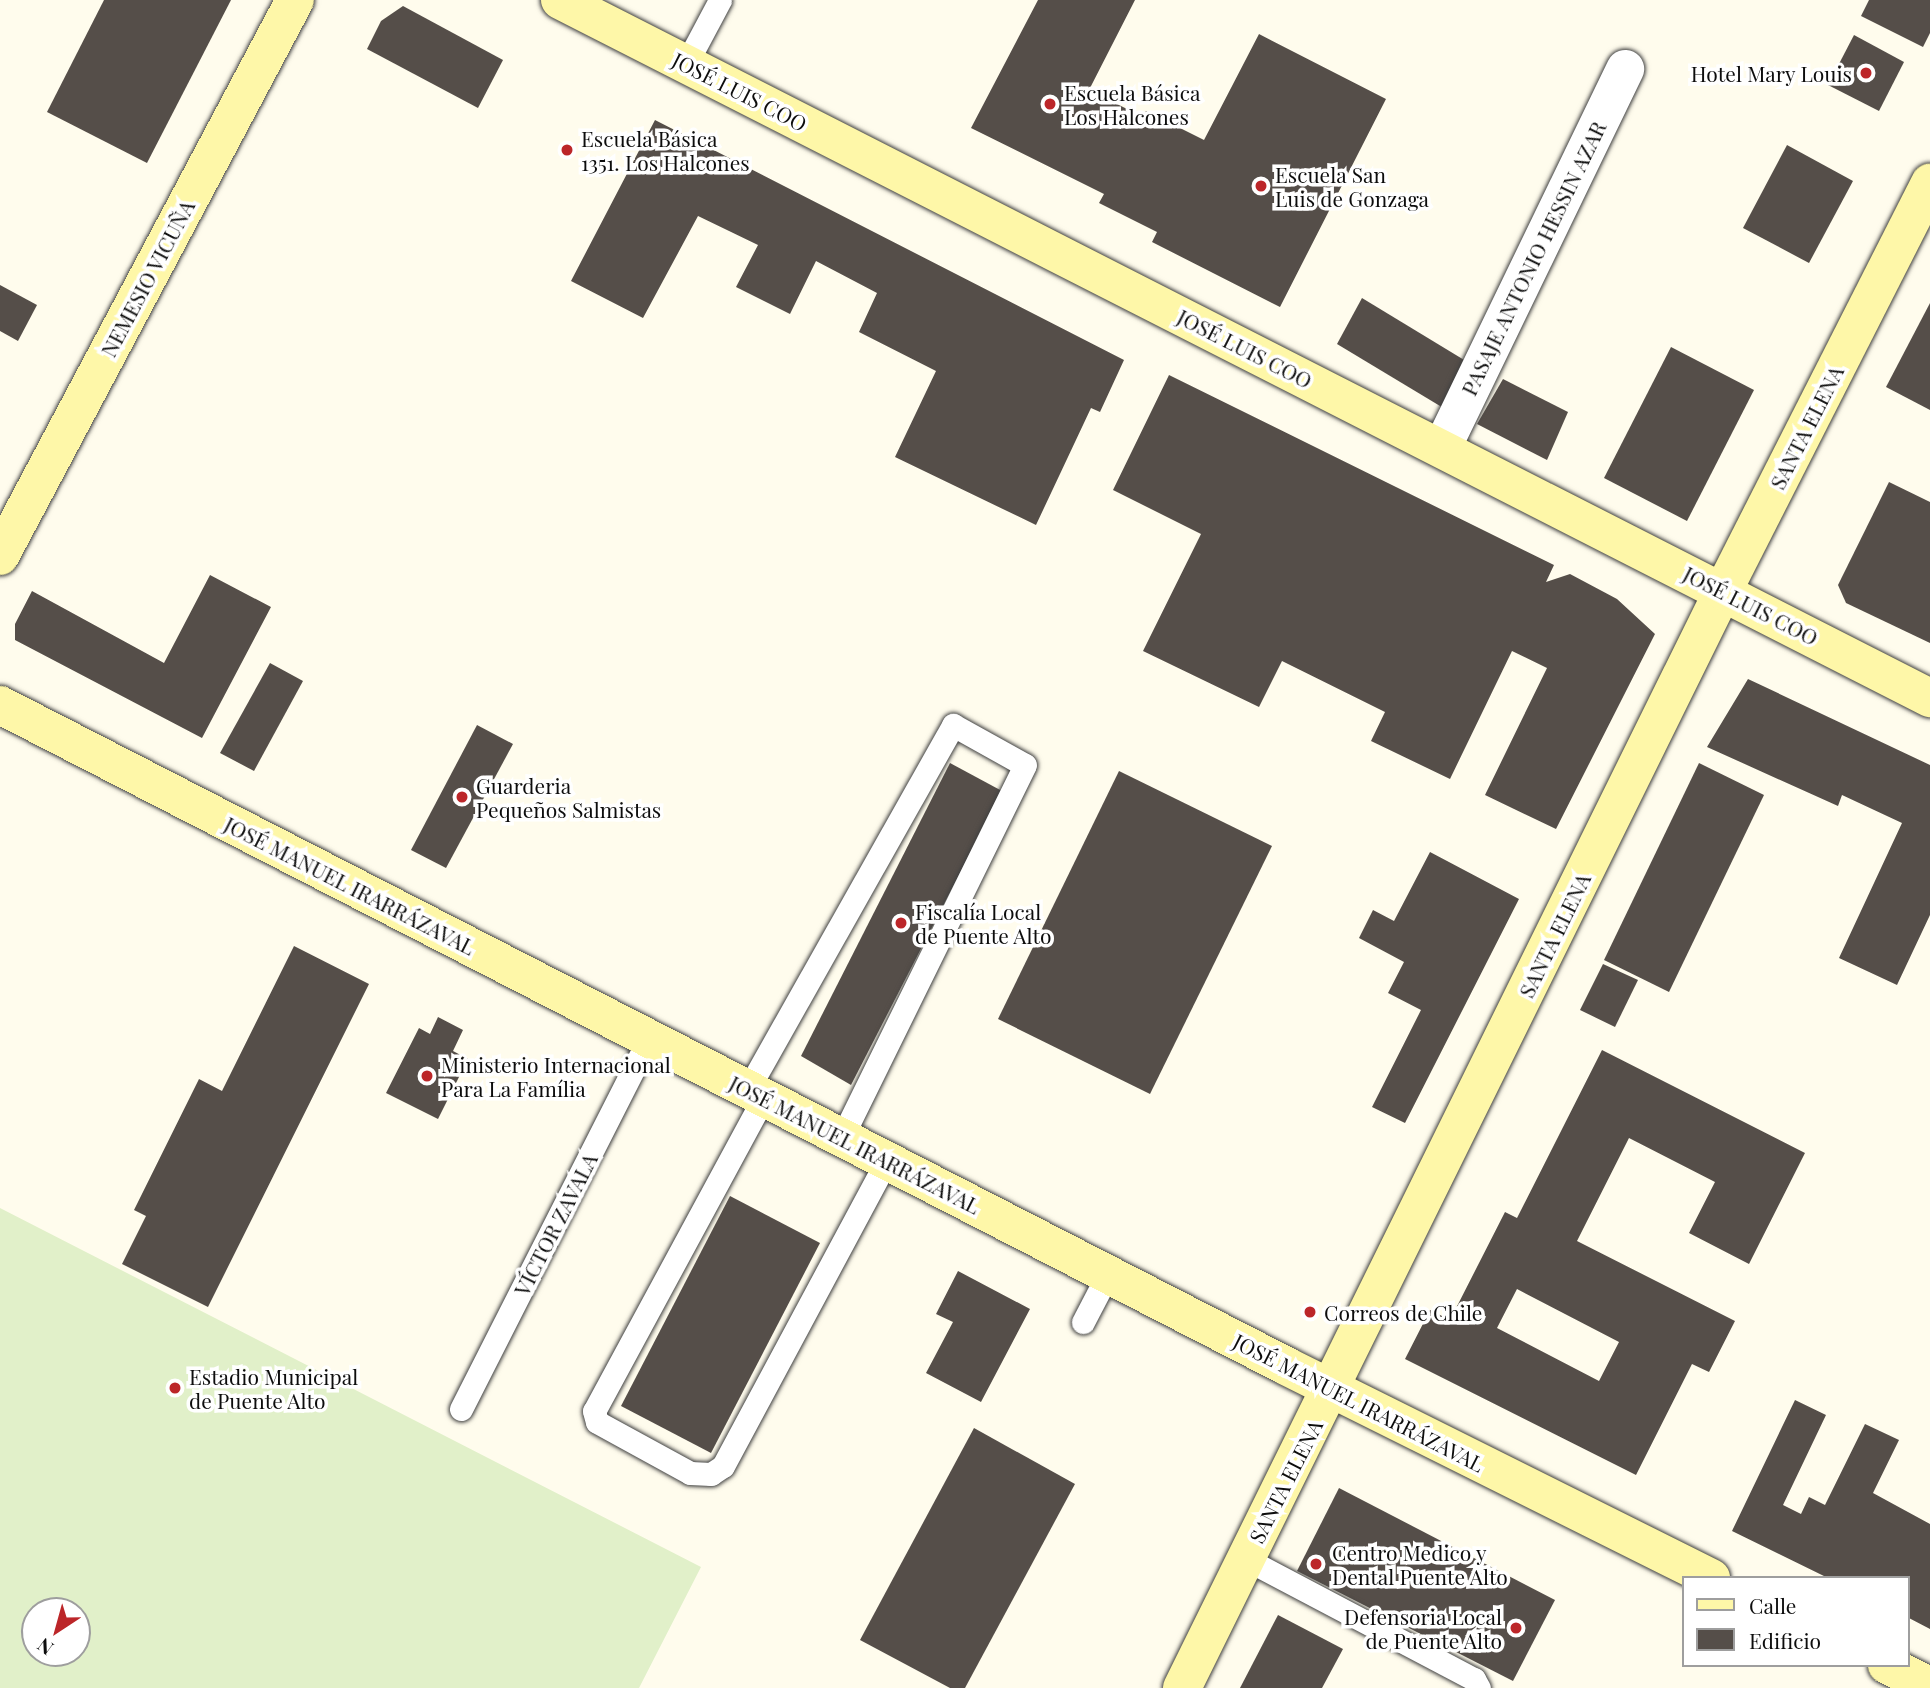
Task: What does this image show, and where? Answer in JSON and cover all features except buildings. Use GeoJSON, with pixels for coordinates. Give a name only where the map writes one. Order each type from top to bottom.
{"type":"FeatureCollection","features":[{"type":"Feature","properties":{"kind":"street","name":"NEMESIO VICUÑA"},"geometry":{"type":"LineString","coordinates":[[0,556],[295,0]]}},
{"type":"Feature","properties":{"kind":"street","name":"JOSÉ LUIS COO"},"geometry":{"type":"LineString","coordinates":[[560,0],[1723,590],[1930,698]]}},
{"type":"Feature","properties":{"kind":"street","name":"PASAJE ANTONIO HESSIN AZAR"},"geometry":{"type":"LineString","coordinates":[[1442,447],[1625,69]]}},
{"type":"Feature","properties":{"kind":"street","name":"SANTA ELENA"},"geometry":{"type":"LineString","coordinates":[[1182,1688],[1723,590],[1930,183]]}},
{"type":"Feature","properties":{"kind":"street","name":"JOSÉ MANUEL IRARRÁZAVAL"},"geometry":{"type":"LineString","coordinates":[[0,705],[1331,1389],[1707,1576]]}},
{"type":"Feature","properties":{"kind":"street"},"geometry":{"type":"LineString","coordinates":[[1891,1667],[1930,1686]]}},
{"type":"Feature","properties":{"kind":"lane"},"geometry":{"type":"LineString","coordinates":[[686,64],[720,0]]}},
{"type":"Feature","properties":{"kind":"lane"},"geometry":{"type":"LineString","coordinates":[[842,1137],[1026,765],[953,725],[756,1093],[594,1411],[597,1422],[690,1473],[710,1474],[723,1466],[887,1160]]}},
{"type":"Feature","properties":{"kind":"lane","name":"VÍCTOR ZAVALA"},"geometry":{"type":"LineString","coordinates":[[461,1409],[649,1038]]}},
{"type":"Feature","properties":{"kind":"lane"},"geometry":{"type":"LineString","coordinates":[[1083,1322],[1108,1274]]}},
{"type":"Feature","properties":{"kind":"lane"},"geometry":{"type":"LineString","coordinates":[[1246,1559],[1474,1679],[1479,1688]]}},
{"type":"Feature","properties":{"kind":"green space","name":"Estadio Municipal de Puente Alto"},"geometry":{"type":"Polygon","coordinates":[[[0,1208],[701,1567],[639,1688],[0,1688],[0,1208]]]}},
{"type":"Feature","properties":{"kind":"place","name":"Hotel Mary Louis"},"geometry":{"type":"Point","coordinates":[1866,73]}},
{"type":"Feature","properties":{"kind":"place","name":"Escuela Básica Los Halcones"},"geometry":{"type":"Point","coordinates":[1050,104]}},
{"type":"Feature","properties":{"kind":"place","name":"Escuela Básica 1351. Los Halcones"},"geometry":{"type":"Point","coordinates":[567,150]}},
{"type":"Feature","properties":{"kind":"place","name":"Escuela San Luis de Gonzaga"},"geometry":{"type":"Point","coordinates":[1261,186]}},
{"type":"Feature","properties":{"kind":"place","name":"Guarderia Pequeños Salmistas"},"geometry":{"type":"Point","coordinates":[462,797]}},
{"type":"Feature","properties":{"kind":"place","name":"Fiscalía Local de Puente Alto"},"geometry":{"type":"Point","coordinates":[901,923]}},
{"type":"Feature","properties":{"kind":"place","name":"Ministerio Internacional Para La Família"},"geometry":{"type":"Point","coordinates":[427,1076]}},
{"type":"Feature","properties":{"kind":"place","name":"Correos de Chile"},"geometry":{"type":"Point","coordinates":[1310,1312]}},
{"type":"Feature","properties":{"kind":"place","name":"Estadio Municipal de Puente Alto"},"geometry":{"type":"Point","coordinates":[175,1388]}},
{"type":"Feature","properties":{"kind":"place","name":"Centro Medico y Dental Puente Alto"},"geometry":{"type":"Point","coordinates":[1316,1564]}},
{"type":"Feature","properties":{"kind":"place","name":"Defensoria Local de Puente Alto"},"geometry":{"type":"Point","coordinates":[1516,1628]}}]}
